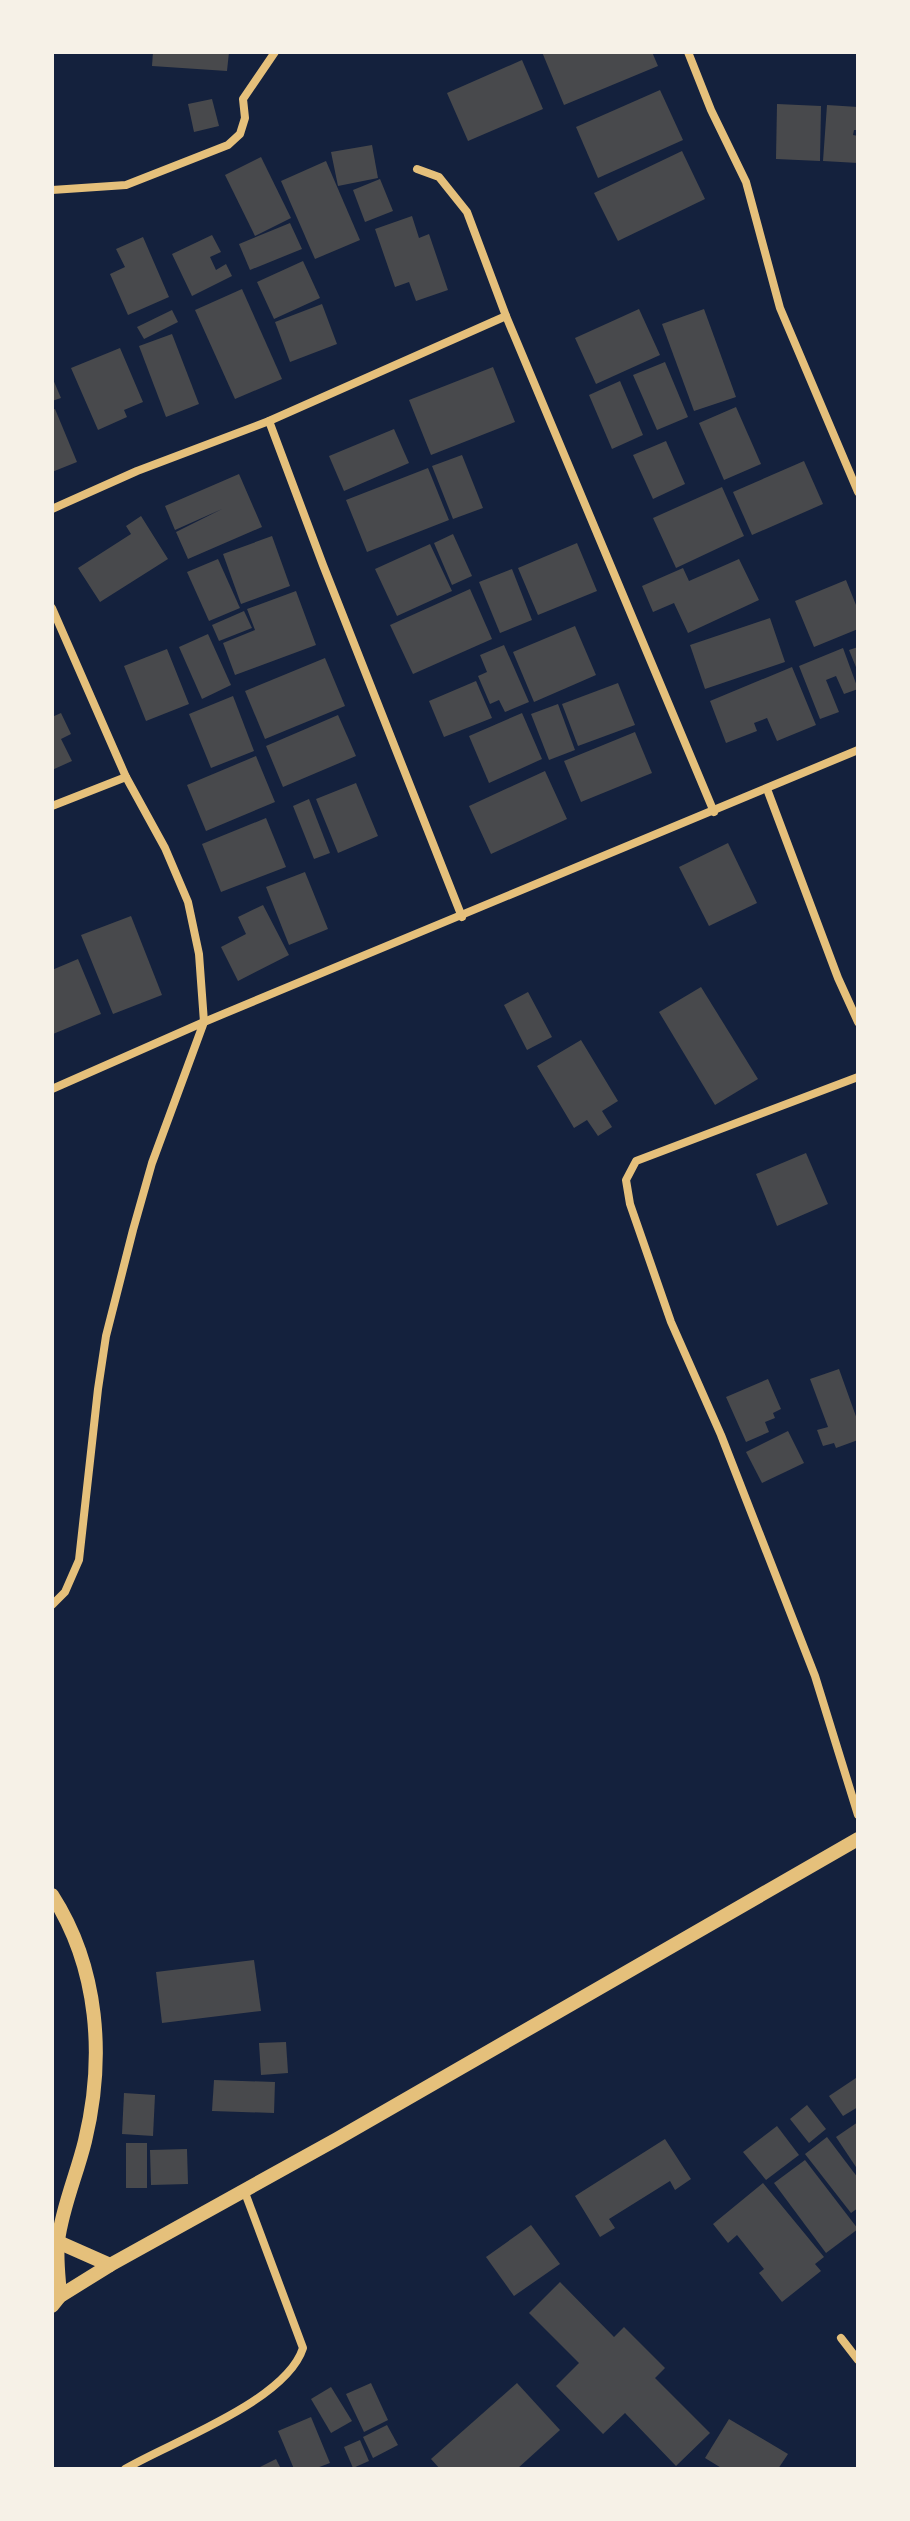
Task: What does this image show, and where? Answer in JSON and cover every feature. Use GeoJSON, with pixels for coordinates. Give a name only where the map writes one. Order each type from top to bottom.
{"type":"FeatureCollection","features":[{"type":"Feature","properties":{"kind":"street"},"geometry":{"type":"LineString","coordinates":[[52,190],[126,185],[228,145],[240,134],[245,118],[243,99],[275,52]]}},
{"type":"Feature","properties":{"kind":"street"},"geometry":{"type":"LineString","coordinates":[[688,52],[711,110],[746,182],[780,308],[858,492]]}},
{"type":"Feature","properties":{"kind":"street"},"geometry":{"type":"LineString","coordinates":[[417,169],[439,177],[467,212],[506,316],[714,812]]}},
{"type":"Feature","properties":{"kind":"street"},"geometry":{"type":"LineString","coordinates":[[52,509],[137,471],[269,421],[506,316]]}},
{"type":"Feature","properties":{"kind":"street"},"geometry":{"type":"LineString","coordinates":[[269,421],[462,917]]}},
{"type":"Feature","properties":{"kind":"street"},"geometry":{"type":"LineString","coordinates":[[52,608],[126,777],[165,848],[188,902],[199,954],[204,1022],[152,1163],[133,1230],[104,1349],[79,1560],[65,1592],[52,1605]]}},
{"type":"Feature","properties":{"kind":"street"},"geometry":{"type":"LineString","coordinates":[[52,1089],[204,1022],[858,750]]}},
{"type":"Feature","properties":{"kind":"street"},"geometry":{"type":"LineString","coordinates":[[52,806],[126,777]]}},
{"type":"Feature","properties":{"kind":"street"},"geometry":{"type":"LineString","coordinates":[[767,789],[838,978],[858,1022]]}},
{"type":"Feature","properties":{"kind":"street"},"geometry":{"type":"LineString","coordinates":[[858,1077],[636,1161],[626,1180],[630,1204],[671,1322],[721,1435],[815,1676],[858,1815]]}},
{"type":"Feature","properties":{"kind":"street"},"geometry":{"type":"LineString","coordinates":[[56,2301],[110,2265],[858,1839]]}},
{"type":"Feature","properties":{"kind":"street"},"geometry":{"type":"LineString","coordinates":[[52,1895],[82,1952],[97,2033],[95,2089],[85,2141],[58,2242],[56,2301]]}},
{"type":"Feature","properties":{"kind":"street"},"geometry":{"type":"LineString","coordinates":[[125,2469],[249,2404],[285,2377],[299,2361],[303,2348],[244,2190]]}},
{"type":"Feature","properties":{"kind":"street"},"geometry":{"type":"LineString","coordinates":[[58,2242],[110,2265]]}},
{"type":"Feature","properties":{"kind":"street"},"geometry":{"type":"LineString","coordinates":[[841,2338],[858,2360]]}},
{"type":"Feature","properties":{"kind":"building"},"geometry":{"type":"Polygon","coordinates":[[[153,52],[229,52],[227,71],[152,66],[153,52]]]}},
{"type":"Feature","properties":{"kind":"building"},"geometry":{"type":"Polygon","coordinates":[[[542,52],[652,52],[658,66],[564,105],[542,52]]]}},
{"type":"Feature","properties":{"kind":"building"},"geometry":{"type":"Polygon","coordinates":[[[522,60],[543,109],[468,141],[447,93],[522,60]]]}},
{"type":"Feature","properties":{"kind":"building"},"geometry":{"type":"Polygon","coordinates":[[[660,90],[683,140],[598,178],[576,127],[660,90]]]}},
{"type":"Feature","properties":{"kind":"building"},"geometry":{"type":"Polygon","coordinates":[[[212,99],[219,126],[194,132],[188,104],[212,99]]]}},
{"type":"Feature","properties":{"kind":"building"},"geometry":{"type":"Polygon","coordinates":[[[777,104],[821,106],[820,161],[776,159],[777,104]]]}},
{"type":"Feature","properties":{"kind":"building"},"geometry":{"type":"Polygon","coordinates":[[[827,105],[858,107],[858,130],[854,130],[853,135],[858,136],[858,163],[823,161],[827,105]]]}},
{"type":"Feature","properties":{"kind":"building"},"geometry":{"type":"Polygon","coordinates":[[[372,145],[378,178],[338,186],[331,152],[372,145]]]}},
{"type":"Feature","properties":{"kind":"building"},"geometry":{"type":"Polygon","coordinates":[[[682,151],[705,199],[618,241],[594,193],[682,151]]]}},
{"type":"Feature","properties":{"kind":"building"},"geometry":{"type":"Polygon","coordinates":[[[261,157],[291,218],[255,236],[225,175],[261,157]]]}},
{"type":"Feature","properties":{"kind":"building"},"geometry":{"type":"Polygon","coordinates":[[[326,161],[360,240],[315,259],[281,181],[326,161]]]}},
{"type":"Feature","properties":{"kind":"building"},"geometry":{"type":"Polygon","coordinates":[[[380,179],[393,211],[365,222],[353,190],[380,179]]]}},
{"type":"Feature","properties":{"kind":"building"},"geometry":{"type":"Polygon","coordinates":[[[412,216],[419,238],[429,234],[448,290],[416,301],[409,282],[395,287],[375,229],[412,216]]]}},
{"type":"Feature","properties":{"kind":"building"},"geometry":{"type":"Polygon","coordinates":[[[290,223],[302,249],[250,270],[239,244],[290,223]]]}},
{"type":"Feature","properties":{"kind":"building"},"geometry":{"type":"Polygon","coordinates":[[[212,235],[221,252],[210,257],[216,270],[226,264],[232,276],[192,296],[172,254],[212,235]]]}},
{"type":"Feature","properties":{"kind":"building"},"geometry":{"type":"Polygon","coordinates":[[[143,237],[169,297],[128,315],[110,274],[125,267],[116,249],[143,237]]]}},
{"type":"Feature","properties":{"kind":"building"},"geometry":{"type":"Polygon","coordinates":[[[303,261],[320,298],[274,319],[257,282],[303,261]]]}},
{"type":"Feature","properties":{"kind":"building"},"geometry":{"type":"Polygon","coordinates":[[[242,289],[282,379],[235,399],[195,310],[242,289]]]}},
{"type":"Feature","properties":{"kind":"building"},"geometry":{"type":"Polygon","coordinates":[[[322,304],[337,344],[290,362],[275,322],[322,304]]]}},
{"type":"Feature","properties":{"kind":"building"},"geometry":{"type":"Polygon","coordinates":[[[639,309],[660,355],[596,384],[575,338],[639,309]]]}},
{"type":"Feature","properties":{"kind":"building"},"geometry":{"type":"Polygon","coordinates":[[[704,309],[736,397],[694,411],[662,324],[704,309]]]}},
{"type":"Feature","properties":{"kind":"building"},"geometry":{"type":"Polygon","coordinates":[[[172,310],[178,322],[144,339],[137,327],[172,310]]]}},
{"type":"Feature","properties":{"kind":"building"},"geometry":{"type":"Polygon","coordinates":[[[172,334],[199,404],[166,417],[139,346],[172,334]]]}},
{"type":"Feature","properties":{"kind":"building"},"geometry":{"type":"Polygon","coordinates":[[[120,348],[143,402],[124,410],[127,417],[98,430],[71,368],[120,348]]]}},
{"type":"Feature","properties":{"kind":"building"},"geometry":{"type":"Polygon","coordinates":[[[665,362],[688,417],[657,430],[633,375],[665,362]]]}},
{"type":"Feature","properties":{"kind":"building"},"geometry":{"type":"Polygon","coordinates":[[[493,367],[515,422],[431,455],[409,400],[493,367]]]}},
{"type":"Feature","properties":{"kind":"building"},"geometry":{"type":"Polygon","coordinates":[[[52,377],[61,398],[52,401],[52,377]]]}},
{"type":"Feature","properties":{"kind":"building"},"geometry":{"type":"Polygon","coordinates":[[[620,381],[643,435],[612,449],[589,395],[620,381]]]}},
{"type":"Feature","properties":{"kind":"building"},"geometry":{"type":"Polygon","coordinates":[[[736,407],[761,464],[724,480],[699,423],[736,407]]]}},
{"type":"Feature","properties":{"kind":"building"},"geometry":{"type":"Polygon","coordinates":[[[55,409],[77,462],[52,472],[52,410],[55,409]]]}},
{"type":"Feature","properties":{"kind":"building"},"geometry":{"type":"Polygon","coordinates":[[[394,429],[409,463],[344,491],[329,456],[394,429]]]}},
{"type":"Feature","properties":{"kind":"building"},"geometry":{"type":"Polygon","coordinates":[[[666,441],[685,484],[653,499],[633,455],[666,441]]]}},
{"type":"Feature","properties":{"kind":"building"},"geometry":{"type":"Polygon","coordinates":[[[462,455],[483,508],[453,519],[432,466],[462,455]]]}},
{"type":"Feature","properties":{"kind":"building"},"geometry":{"type":"Polygon","coordinates":[[[804,461],[823,504],[752,535],[733,492],[804,461]]]}},
{"type":"Feature","properties":{"kind":"building"},"geometry":{"type":"Polygon","coordinates":[[[428,468],[449,520],[367,552],[346,500],[428,468]]]}},
{"type":"Feature","properties":{"kind":"building"},"geometry":{"type":"Polygon","coordinates":[[[239,474],[262,527],[188,559],[176,532],[222,509],[175,530],[165,506],[239,474]]]}},
{"type":"Feature","properties":{"kind":"building"},"geometry":{"type":"Polygon","coordinates":[[[722,487],[744,536],[676,568],[653,518],[722,487]]]}},
{"type":"Feature","properties":{"kind":"building"},"geometry":{"type":"Polygon","coordinates":[[[141,516],[168,559],[100,602],[78,568],[131,534],[126,526],[141,516]]]}},
{"type":"Feature","properties":{"kind":"building"},"geometry":{"type":"Polygon","coordinates":[[[453,534],[472,576],[452,585],[434,543],[453,534]]]}},
{"type":"Feature","properties":{"kind":"building"},"geometry":{"type":"Polygon","coordinates":[[[272,536],[290,586],[241,604],[223,554],[272,536]]]}},
{"type":"Feature","properties":{"kind":"building"},"geometry":{"type":"Polygon","coordinates":[[[577,543],[597,591],[538,615],[518,568],[577,543]]]}},
{"type":"Feature","properties":{"kind":"building"},"geometry":{"type":"Polygon","coordinates":[[[430,544],[452,591],[397,616],[375,569],[430,544]]]}},
{"type":"Feature","properties":{"kind":"building"},"geometry":{"type":"Polygon","coordinates":[[[218,559],[240,608],[209,621],[187,572],[218,559]]]}},
{"type":"Feature","properties":{"kind":"building"},"geometry":{"type":"Polygon","coordinates":[[[739,559],[759,600],[688,633],[674,603],[653,612],[642,586],[683,568],[689,581],[739,559]]]}},
{"type":"Feature","properties":{"kind":"building"},"geometry":{"type":"Polygon","coordinates":[[[512,569],[532,620],[500,633],[479,582],[512,569]]]}},
{"type":"Feature","properties":{"kind":"building"},"geometry":{"type":"Polygon","coordinates":[[[846,580],[858,610],[858,629],[814,647],[795,601],[846,580]]]}},
{"type":"Feature","properties":{"kind":"building"},"geometry":{"type":"Polygon","coordinates":[[[470,589],[492,639],[413,674],[390,625],[470,589]]]}},
{"type":"Feature","properties":{"kind":"building"},"geometry":{"type":"Polygon","coordinates":[[[296,591],[316,645],[235,675],[223,643],[255,630],[247,609],[296,591]]]}},
{"type":"Feature","properties":{"kind":"building"},"geometry":{"type":"Polygon","coordinates":[[[244,611],[252,628],[219,641],[212,625],[244,611]]]}},
{"type":"Feature","properties":{"kind":"building"},"geometry":{"type":"Polygon","coordinates":[[[770,618],[785,662],[705,689],[690,645],[770,618]]]}},
{"type":"Feature","properties":{"kind":"building"},"geometry":{"type":"Polygon","coordinates":[[[575,626],[596,675],[534,702],[513,652],[575,626]]]}},
{"type":"Feature","properties":{"kind":"building"},"geometry":{"type":"Polygon","coordinates":[[[208,634],[231,685],[202,699],[179,647],[208,634]]]}},
{"type":"Feature","properties":{"kind":"building"},"geometry":{"type":"Polygon","coordinates":[[[504,645],[529,702],[505,712],[499,700],[490,704],[478,676],[487,672],[480,655],[504,645]]]}},
{"type":"Feature","properties":{"kind":"building"},"geometry":{"type":"Polygon","coordinates":[[[858,647],[858,672],[849,650],[858,647]]]}},
{"type":"Feature","properties":{"kind":"building"},"geometry":{"type":"Polygon","coordinates":[[[843,648],[858,689],[844,694],[836,676],[826,680],[839,712],[820,719],[799,666],[843,648]]]}},
{"type":"Feature","properties":{"kind":"building"},"geometry":{"type":"Polygon","coordinates":[[[167,649],[189,704],[146,721],[124,666],[167,649]]]}},
{"type":"Feature","properties":{"kind":"building"},"geometry":{"type":"Polygon","coordinates":[[[325,658],[345,706],[265,739],[245,691],[325,658]]]}},
{"type":"Feature","properties":{"kind":"building"},"geometry":{"type":"Polygon","coordinates":[[[792,667],[816,725],[777,741],[767,718],[754,723],[757,731],[726,743],[710,701],[792,667]]]}},
{"type":"Feature","properties":{"kind":"building"},"geometry":{"type":"Polygon","coordinates":[[[476,681],[492,718],[444,737],[429,701],[476,681]]]}},
{"type":"Feature","properties":{"kind":"building"},"geometry":{"type":"Polygon","coordinates":[[[618,683],[635,725],[578,746],[562,704],[618,683]]]}},
{"type":"Feature","properties":{"kind":"building"},"geometry":{"type":"Polygon","coordinates":[[[233,696],[254,751],[211,768],[189,714],[233,696]]]}},
{"type":"Feature","properties":{"kind":"building"},"geometry":{"type":"Polygon","coordinates":[[[558,704],[575,750],[549,760],[531,714],[558,704]]]}},
{"type":"Feature","properties":{"kind":"building"},"geometry":{"type":"Polygon","coordinates":[[[61,713],[71,734],[61,739],[72,761],[52,770],[52,717],[61,713]]]}},
{"type":"Feature","properties":{"kind":"building"},"geometry":{"type":"Polygon","coordinates":[[[522,713],[542,759],[489,783],[469,736],[522,713]]]}},
{"type":"Feature","properties":{"kind":"building"},"geometry":{"type":"Polygon","coordinates":[[[338,715],[356,756],[283,787],[266,746],[338,715]]]}},
{"type":"Feature","properties":{"kind":"building"},"geometry":{"type":"Polygon","coordinates":[[[635,732],[652,773],[581,802],[564,761],[635,732]]]}},
{"type":"Feature","properties":{"kind":"building"},"geometry":{"type":"Polygon","coordinates":[[[256,756],[275,802],[206,831],[187,785],[256,756]]]}},
{"type":"Feature","properties":{"kind":"building"},"geometry":{"type":"Polygon","coordinates":[[[545,771],[567,819],[491,854],[469,806],[545,771]]]}},
{"type":"Feature","properties":{"kind":"building"},"geometry":{"type":"Polygon","coordinates":[[[356,783],[378,836],[338,853],[316,799],[356,783]]]}},
{"type":"Feature","properties":{"kind":"building"},"geometry":{"type":"Polygon","coordinates":[[[309,799],[330,853],[314,859],[293,806],[309,799]]]}},
{"type":"Feature","properties":{"kind":"building"},"geometry":{"type":"Polygon","coordinates":[[[266,818],[286,867],[221,892],[202,844],[266,818]]]}},
{"type":"Feature","properties":{"kind":"building"},"geometry":{"type":"Polygon","coordinates":[[[728,843],[757,903],[709,926],[679,867],[728,843]]]}},
{"type":"Feature","properties":{"kind":"building"},"geometry":{"type":"Polygon","coordinates":[[[305,872],[328,929],[289,945],[266,887],[305,872]]]}},
{"type":"Feature","properties":{"kind":"building"},"geometry":{"type":"Polygon","coordinates":[[[263,905],[289,955],[238,981],[221,947],[246,934],[238,917],[263,905]]]}},
{"type":"Feature","properties":{"kind":"building"},"geometry":{"type":"Polygon","coordinates":[[[131,916],[162,995],[113,1014],[81,935],[131,916]]]}},
{"type":"Feature","properties":{"kind":"building"},"geometry":{"type":"Polygon","coordinates":[[[78,959],[101,1014],[53,1034],[52,970],[78,959]]]}},
{"type":"Feature","properties":{"kind":"building"},"geometry":{"type":"Polygon","coordinates":[[[701,987],[758,1079],[715,1105],[659,1012],[701,987]]]}},
{"type":"Feature","properties":{"kind":"building"},"geometry":{"type":"Polygon","coordinates":[[[528,992],[552,1037],[527,1050],[504,1005],[528,992]]]}},
{"type":"Feature","properties":{"kind":"building"},"geometry":{"type":"Polygon","coordinates":[[[581,1040],[618,1101],[602,1111],[612,1127],[598,1136],[587,1120],[574,1128],[537,1066],[581,1040]]]}},
{"type":"Feature","properties":{"kind":"building"},"geometry":{"type":"Polygon","coordinates":[[[806,1153],[828,1204],[777,1226],[756,1174],[806,1153]]]}},
{"type":"Feature","properties":{"kind":"building"},"geometry":{"type":"Polygon","coordinates":[[[839,1369],[858,1422],[858,1440],[836,1448],[834,1443],[823,1446],[817,1430],[828,1427],[810,1379],[839,1369]]]}},
{"type":"Feature","properties":{"kind":"building"},"geometry":{"type":"Polygon","coordinates":[[[768,1379],[781,1409],[773,1413],[775,1418],[765,1422],[769,1432],[746,1442],[726,1397],[768,1379]]]}},
{"type":"Feature","properties":{"kind":"building"},"geometry":{"type":"Polygon","coordinates":[[[788,1431],[804,1463],[762,1483],[746,1452],[788,1431]]]}},
{"type":"Feature","properties":{"kind":"building"},"geometry":{"type":"Polygon","coordinates":[[[254,1960],[261,2011],[162,2023],[156,1972],[254,1960]]]}},
{"type":"Feature","properties":{"kind":"building"},"geometry":{"type":"Polygon","coordinates":[[[286,2042],[288,2073],[261,2075],[259,2043],[286,2042]]]}},
{"type":"Feature","properties":{"kind":"building"},"geometry":{"type":"Polygon","coordinates":[[[856,2078],[858,2107],[843,2116],[829,2096],[856,2078]]]}},
{"type":"Feature","properties":{"kind":"building"},"geometry":{"type":"Polygon","coordinates":[[[214,2080],[275,2082],[274,2113],[212,2111],[214,2080]]]}},
{"type":"Feature","properties":{"kind":"building"},"geometry":{"type":"Polygon","coordinates":[[[124,2093],[155,2095],[153,2136],[122,2134],[124,2093]]]}},
{"type":"Feature","properties":{"kind":"building"},"geometry":{"type":"Polygon","coordinates":[[[807,2105],[826,2129],[809,2143],[790,2119],[807,2105]]]}},
{"type":"Feature","properties":{"kind":"building"},"geometry":{"type":"Polygon","coordinates":[[[858,2122],[858,2170],[836,2137],[858,2122]]]}},
{"type":"Feature","properties":{"kind":"building"},"geometry":{"type":"Polygon","coordinates":[[[777,2126],[799,2155],[766,2180],[743,2152],[777,2126]]]}},
{"type":"Feature","properties":{"kind":"building"},"geometry":{"type":"Polygon","coordinates":[[[827,2137],[858,2178],[858,2208],[851,2213],[805,2154],[827,2137]]]}},
{"type":"Feature","properties":{"kind":"building"},"geometry":{"type":"Polygon","coordinates":[[[665,2139],[691,2179],[675,2190],[670,2181],[609,2219],[615,2228],[600,2237],[575,2196],[665,2139]]]}},
{"type":"Feature","properties":{"kind":"building"},"geometry":{"type":"Polygon","coordinates":[[[126,2143],[147,2143],[147,2188],[126,2188],[126,2143]]]}},
{"type":"Feature","properties":{"kind":"building"},"geometry":{"type":"Polygon","coordinates":[[[187,2149],[188,2184],[151,2185],[150,2150],[187,2149]]]}},
{"type":"Feature","properties":{"kind":"building"},"geometry":{"type":"Polygon","coordinates":[[[805,2160],[858,2229],[826,2253],[774,2183],[805,2160]]]}},
{"type":"Feature","properties":{"kind":"building"},"geometry":{"type":"Polygon","coordinates":[[[763,2183],[824,2257],[815,2264],[821,2271],[782,2302],[759,2273],[764,2269],[737,2235],[728,2243],[713,2224],[763,2183]]]}},
{"type":"Feature","properties":{"kind":"building"},"geometry":{"type":"Polygon","coordinates":[[[531,2225],[560,2264],[514,2296],[486,2257],[531,2225]]]}},
{"type":"Feature","properties":{"kind":"building"},"geometry":{"type":"Polygon","coordinates":[[[560,2282],[614,2337],[624,2327],[665,2368],[655,2378],[710,2433],[676,2466],[625,2413],[603,2434],[556,2386],[579,2363],[529,2313],[560,2282]]]}},
{"type":"Feature","properties":{"kind":"building"},"geometry":{"type":"Polygon","coordinates":[[[371,2383],[388,2420],[364,2432],[346,2394],[371,2383]]]}},
{"type":"Feature","properties":{"kind":"building"},"geometry":{"type":"Polygon","coordinates":[[[517,2383],[560,2430],[517,2469],[440,2469],[431,2459],[517,2383]]]}},
{"type":"Feature","properties":{"kind":"building"},"geometry":{"type":"Polygon","coordinates":[[[331,2387],[352,2421],[331,2433],[311,2399],[331,2387]]]}},
{"type":"Feature","properties":{"kind":"building"},"geometry":{"type":"Polygon","coordinates":[[[311,2417],[330,2463],[314,2469],[294,2469],[278,2431],[311,2417]]]}},
{"type":"Feature","properties":{"kind":"building"},"geometry":{"type":"Polygon","coordinates":[[[729,2419],[788,2454],[778,2469],[723,2469],[705,2458],[729,2419]]]}},
{"type":"Feature","properties":{"kind":"building"},"geometry":{"type":"Polygon","coordinates":[[[387,2425],[398,2445],[373,2458],[363,2437],[387,2425]]]}},
{"type":"Feature","properties":{"kind":"building"},"geometry":{"type":"Polygon","coordinates":[[[360,2440],[369,2461],[353,2468],[344,2447],[360,2440]]]}},
{"type":"Feature","properties":{"kind":"building"},"geometry":{"type":"Polygon","coordinates":[[[276,2459],[281,2469],[256,2469],[276,2459]]]}}]}
